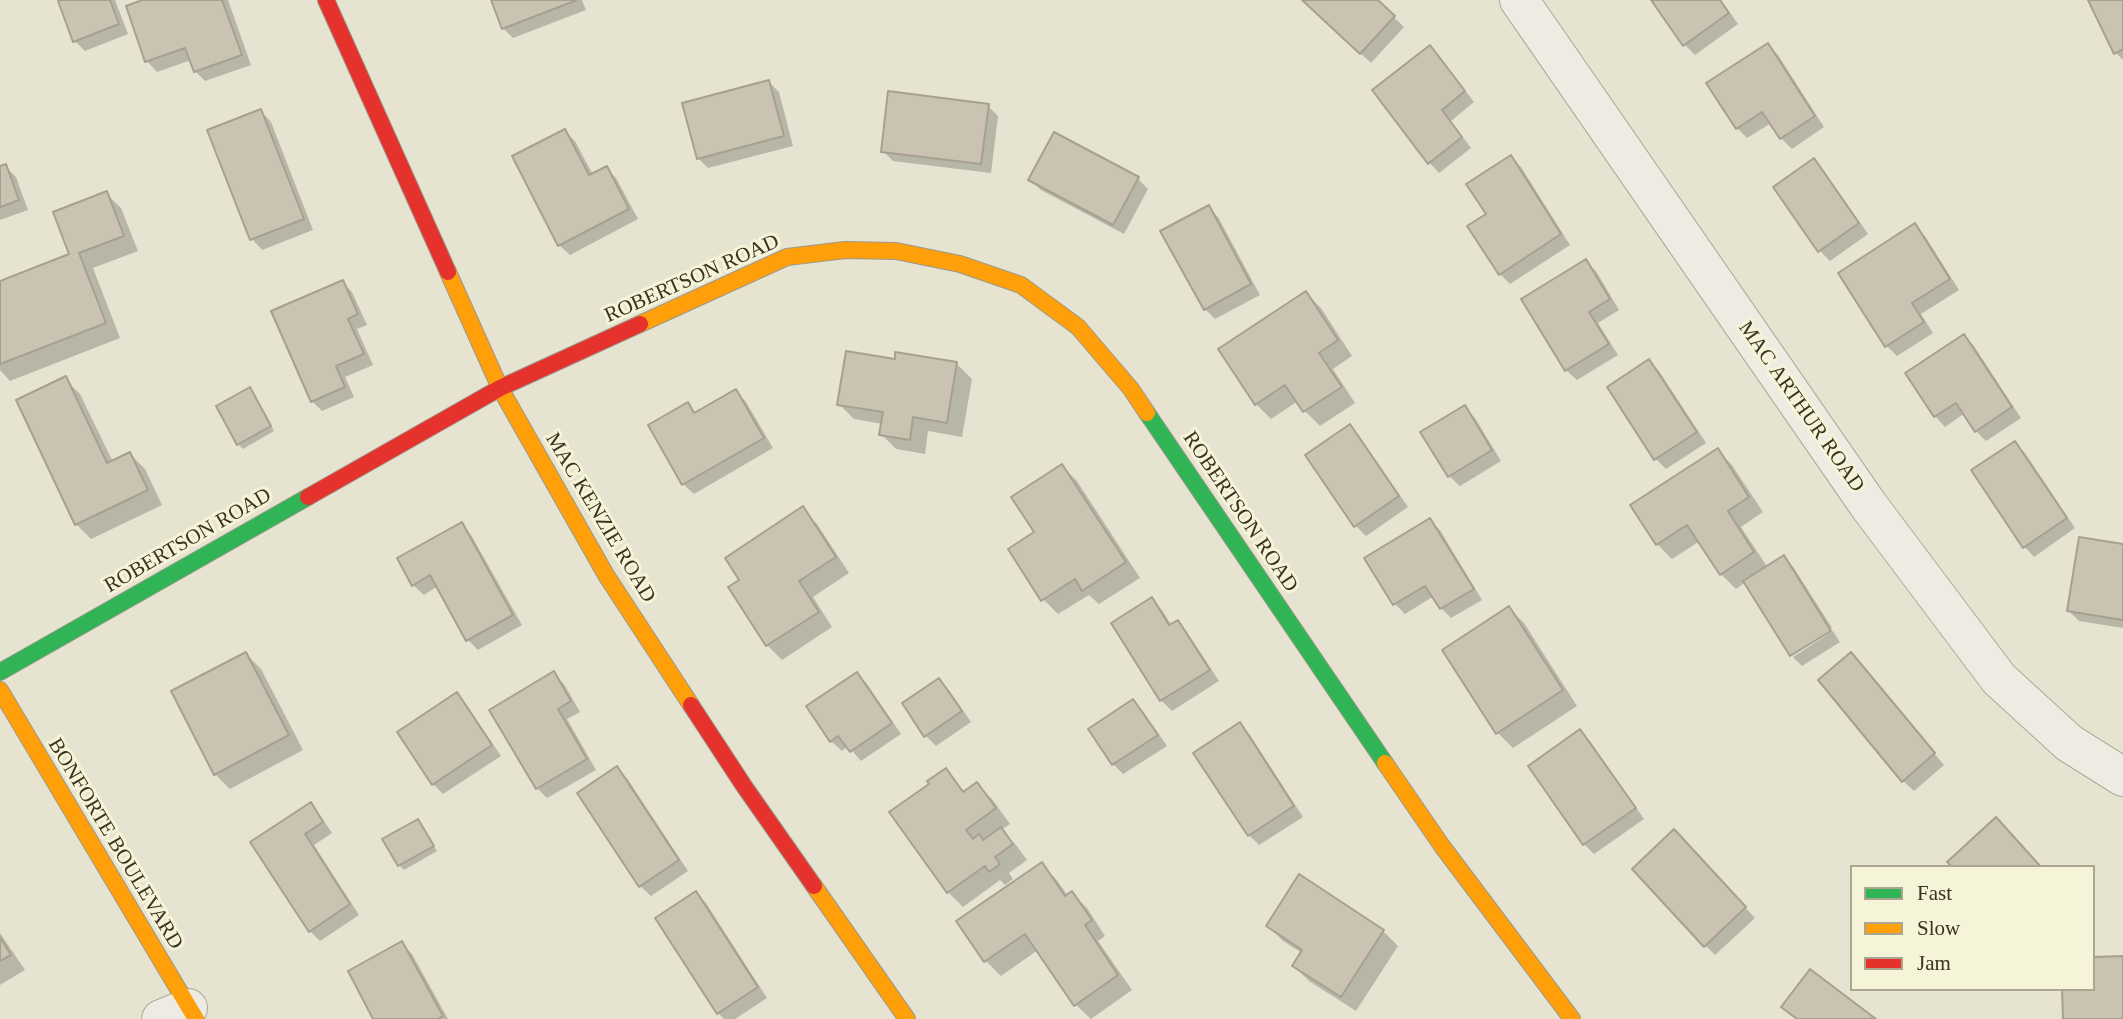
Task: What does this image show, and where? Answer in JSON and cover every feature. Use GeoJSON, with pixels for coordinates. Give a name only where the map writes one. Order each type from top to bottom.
{"type":"FeatureCollection","features":[{"type":"Feature","properties":{"kind":"street","name":"MAC KENZIE ROAD"},"geometry":{"type":"LineString","coordinates":[[326,0],[500,388],[613,586],[744,786],[907,1019]]}},
{"type":"Feature","properties":{"kind":"street","name":"MAC ARTHUR ROAD"},"geometry":{"type":"LineString","coordinates":[[1519,0],[1869,506],[1999,679],[2069,743],[2123,778]]}},
{"type":"Feature","properties":{"kind":"street","name":"ROBERTSON ROAD"},"geometry":{"type":"LineString","coordinates":[[0,672],[500,388],[787,257],[845,250],[895,251],[960,264],[1021,285],[1078,327],[1131,389],[1442,846],[1572,1019]]}},
{"type":"Feature","properties":{"kind":"street","name":"BONFORTE BOULEVARD"},"geometry":{"type":"LineString","coordinates":[[0,690],[182,1015]]}},
{"type":"Feature","properties":{"kind":"building"},"geometry":{"type":"Polygon","coordinates":[[[110,0],[119,24],[73,42],[58,1],[110,0]]]}},
{"type":"Feature","properties":{"kind":"building"},"geometry":{"type":"Polygon","coordinates":[[[142,0],[222,0],[242,55],[194,72],[185,48],[145,62],[126,6],[142,0]]]}},
{"type":"Feature","properties":{"kind":"building"},"geometry":{"type":"Polygon","coordinates":[[[491,0],[577,0],[502,29],[491,0]]]}},
{"type":"Feature","properties":{"kind":"building"},"geometry":{"type":"Polygon","coordinates":[[[1302,0],[1378,0],[1395,16],[1360,54],[1302,0]]]}},
{"type":"Feature","properties":{"kind":"building"},"geometry":{"type":"Polygon","coordinates":[[[1651,0],[1720,0],[1729,13],[1683,46],[1651,0]]]}},
{"type":"Feature","properties":{"kind":"building"},"geometry":{"type":"Polygon","coordinates":[[[2088,0],[2123,0],[2123,49],[2114,54],[2088,0]]]}},
{"type":"Feature","properties":{"kind":"building"},"geometry":{"type":"Polygon","coordinates":[[[1768,43],[1815,116],[1780,139],[1762,112],[1736,129],[1706,83],[1768,43]]]}},
{"type":"Feature","properties":{"kind":"building"},"geometry":{"type":"Polygon","coordinates":[[[1430,45],[1465,91],[1442,110],[1462,137],[1428,164],[1372,90],[1430,45]]]}},
{"type":"Feature","properties":{"kind":"building"},"geometry":{"type":"Polygon","coordinates":[[[769,80],[784,136],[697,159],[682,103],[769,80]]]}},
{"type":"Feature","properties":{"kind":"building"},"geometry":{"type":"Polygon","coordinates":[[[888,91],[989,104],[981,164],[881,152],[888,91]]]}},
{"type":"Feature","properties":{"kind":"building"},"geometry":{"type":"Polygon","coordinates":[[[261,109],[304,219],[250,240],[207,130],[261,109]]]}},
{"type":"Feature","properties":{"kind":"building"},"geometry":{"type":"Polygon","coordinates":[[[565,129],[589,175],[607,166],[629,209],[558,246],[512,156],[565,129]]]}},
{"type":"Feature","properties":{"kind":"building"},"geometry":{"type":"Polygon","coordinates":[[[1054,132],[1139,177],[1113,225],[1028,180],[1054,132]]]}},
{"type":"Feature","properties":{"kind":"building"},"geometry":{"type":"Polygon","coordinates":[[[1511,155],[1561,234],[1499,275],[1467,226],[1486,214],[1466,184],[1511,155]]]}},
{"type":"Feature","properties":{"kind":"building"},"geometry":{"type":"Polygon","coordinates":[[[1814,158],[1859,223],[1818,252],[1773,187],[1814,158]]]}},
{"type":"Feature","properties":{"kind":"building"},"geometry":{"type":"Polygon","coordinates":[[[6,164],[19,200],[0,207],[0,166],[6,164]]]}},
{"type":"Feature","properties":{"kind":"building"},"geometry":{"type":"Polygon","coordinates":[[[107,191],[124,236],[79,253],[106,323],[0,364],[0,281],[69,254],[53,212],[107,191]]]}},
{"type":"Feature","properties":{"kind":"building"},"geometry":{"type":"Polygon","coordinates":[[[1209,205],[1251,284],[1204,310],[1160,231],[1209,205]]]}},
{"type":"Feature","properties":{"kind":"building"},"geometry":{"type":"Polygon","coordinates":[[[1915,223],[1950,279],[1912,303],[1924,322],[1885,347],[1838,273],[1915,223]]]}},
{"type":"Feature","properties":{"kind":"building"},"geometry":{"type":"Polygon","coordinates":[[[1586,259],[1610,299],[1589,312],[1609,344],[1565,371],[1521,299],[1586,259]]]}},
{"type":"Feature","properties":{"kind":"building"},"geometry":{"type":"Polygon","coordinates":[[[343,280],[358,314],[348,319],[364,354],[336,366],[345,387],[311,402],[271,311],[343,280]]]}},
{"type":"Feature","properties":{"kind":"building"},"geometry":{"type":"Polygon","coordinates":[[[1306,291],[1338,340],[1319,353],[1342,387],[1303,412],[1285,385],[1255,405],[1218,349],[1306,291]]]}},
{"type":"Feature","properties":{"kind":"building"},"geometry":{"type":"Polygon","coordinates":[[[1964,334],[2012,407],[1975,432],[1956,403],[1934,417],[1905,373],[1964,334]]]}},
{"type":"Feature","properties":{"kind":"building"},"geometry":{"type":"Polygon","coordinates":[[[846,351],[895,359],[895,352],[957,362],[947,423],[913,417],[910,440],[879,435],[883,412],[837,405],[846,351]]]}},
{"type":"Feature","properties":{"kind":"building"},"geometry":{"type":"Polygon","coordinates":[[[1649,359],[1697,432],[1654,460],[1607,387],[1649,359]]]}},
{"type":"Feature","properties":{"kind":"building"},"geometry":{"type":"Polygon","coordinates":[[[66,376],[107,463],[130,452],[148,490],[75,525],[16,400],[66,376]]]}},
{"type":"Feature","properties":{"kind":"building"},"geometry":{"type":"Polygon","coordinates":[[[250,387],[271,426],[237,445],[216,406],[250,387]]]}},
{"type":"Feature","properties":{"kind":"building"},"geometry":{"type":"Polygon","coordinates":[[[736,389],[764,438],[682,485],[648,425],[688,402],[694,413],[736,389]]]}},
{"type":"Feature","properties":{"kind":"building"},"geometry":{"type":"Polygon","coordinates":[[[1465,405],[1492,450],[1448,477],[1420,432],[1465,405]]]}},
{"type":"Feature","properties":{"kind":"building"},"geometry":{"type":"Polygon","coordinates":[[[1350,424],[1399,496],[1354,527],[1305,455],[1350,424]]]}},
{"type":"Feature","properties":{"kind":"building"},"geometry":{"type":"Polygon","coordinates":[[[2015,441],[2067,518],[2023,548],[1971,470],[2015,441]]]}},
{"type":"Feature","properties":{"kind":"building"},"geometry":{"type":"Polygon","coordinates":[[[1718,448],[1749,497],[1728,511],[1754,552],[1720,575],[1687,525],[1656,545],[1630,505],[1718,448]]]}},
{"type":"Feature","properties":{"kind":"building"},"geometry":{"type":"Polygon","coordinates":[[[1062,464],[1126,562],[1082,591],[1075,579],[1041,601],[1008,549],[1034,532],[1011,497],[1062,464]]]}},
{"type":"Feature","properties":{"kind":"building"},"geometry":{"type":"Polygon","coordinates":[[[803,506],[836,557],[799,581],[819,612],[766,646],[728,587],[739,580],[725,558],[803,506]]]}},
{"type":"Feature","properties":{"kind":"building"},"geometry":{"type":"Polygon","coordinates":[[[1430,518],[1474,589],[1440,609],[1425,586],[1393,605],[1364,558],[1430,518]]]}},
{"type":"Feature","properties":{"kind":"building"},"geometry":{"type":"Polygon","coordinates":[[[462,522],[513,615],[466,641],[430,575],[412,586],[397,558],[462,522]]]}},
{"type":"Feature","properties":{"kind":"building"},"geometry":{"type":"Polygon","coordinates":[[[2079,537],[2123,544],[2123,620],[2067,611],[2079,537]]]}},
{"type":"Feature","properties":{"kind":"building"},"geometry":{"type":"Polygon","coordinates":[[[1784,555],[1831,631],[1790,656],[1743,581],[1784,555]]]}},
{"type":"Feature","properties":{"kind":"building"},"geometry":{"type":"Polygon","coordinates":[[[1152,597],[1169,625],[1178,620],[1210,670],[1160,701],[1111,623],[1152,597]]]}},
{"type":"Feature","properties":{"kind":"building"},"geometry":{"type":"Polygon","coordinates":[[[1509,606],[1563,690],[1496,734],[1442,650],[1509,606]]]}},
{"type":"Feature","properties":{"kind":"building"},"geometry":{"type":"Polygon","coordinates":[[[246,652],[289,735],[214,775],[171,691],[246,652]]]}},
{"type":"Feature","properties":{"kind":"building"},"geometry":{"type":"Polygon","coordinates":[[[1851,652],[1935,753],[1902,782],[1818,680],[1851,652]]]}},
{"type":"Feature","properties":{"kind":"building"},"geometry":{"type":"Polygon","coordinates":[[[554,671],[571,701],[558,709],[587,759],[536,789],[489,710],[554,671]]]}},
{"type":"Feature","properties":{"kind":"building"},"geometry":{"type":"Polygon","coordinates":[[[857,672],[892,723],[850,752],[838,736],[830,742],[806,706],[857,672]]]}},
{"type":"Feature","properties":{"kind":"building"},"geometry":{"type":"Polygon","coordinates":[[[939,678],[962,711],[924,737],[902,703],[939,678]]]}},
{"type":"Feature","properties":{"kind":"building"},"geometry":{"type":"Polygon","coordinates":[[[457,692],[492,745],[432,785],[397,732],[457,692]]]}},
{"type":"Feature","properties":{"kind":"building"},"geometry":{"type":"Polygon","coordinates":[[[1133,699],[1158,735],[1112,765],[1088,729],[1133,699]]]}},
{"type":"Feature","properties":{"kind":"building"},"geometry":{"type":"Polygon","coordinates":[[[1240,722],[1294,806],[1248,836],[1193,753],[1240,722]]]}},
{"type":"Feature","properties":{"kind":"building"},"geometry":{"type":"Polygon","coordinates":[[[1580,729],[1636,808],[1583,845],[1528,766],[1580,729]]]}},
{"type":"Feature","properties":{"kind":"building"},"geometry":{"type":"Polygon","coordinates":[[[617,766],[679,860],[639,887],[577,793],[617,766]]]}},
{"type":"Feature","properties":{"kind":"building"},"geometry":{"type":"Polygon","coordinates":[[[946,768],[963,792],[977,782],[996,808],[966,830],[973,839],[979,834],[983,840],[1001,827],[1013,844],[995,857],[1000,864],[989,872],[985,866],[947,893],[889,812],[929,784],[927,781],[946,768]]]}},
{"type":"Feature","properties":{"kind":"building"},"geometry":{"type":"Polygon","coordinates":[[[311,802],[323,822],[305,834],[350,904],[309,932],[250,842],[311,802]]]}},
{"type":"Feature","properties":{"kind":"building"},"geometry":{"type":"Polygon","coordinates":[[[1996,817],[2039,865],[1950,865],[1947,862],[1996,817]]]}},
{"type":"Feature","properties":{"kind":"building"},"geometry":{"type":"Polygon","coordinates":[[[418,819],[434,846],[398,866],[382,839],[418,819]]]}},
{"type":"Feature","properties":{"kind":"building"},"geometry":{"type":"Polygon","coordinates":[[[1674,829],[1746,907],[1704,947],[1632,869],[1674,829]]]}},
{"type":"Feature","properties":{"kind":"building"},"geometry":{"type":"Polygon","coordinates":[[[1042,862],[1065,896],[1072,891],[1092,920],[1085,925],[1118,975],[1074,1006],[1025,934],[984,962],[956,921],[1042,862]]]}},
{"type":"Feature","properties":{"kind":"building"},"geometry":{"type":"Polygon","coordinates":[[[1299,874],[1384,930],[1341,997],[1292,966],[1302,950],[1266,926],[1299,874]]]}},
{"type":"Feature","properties":{"kind":"building"},"geometry":{"type":"Polygon","coordinates":[[[696,891],[758,987],[717,1014],[655,918],[696,891]]]}},
{"type":"Feature","properties":{"kind":"building"},"geometry":{"type":"Polygon","coordinates":[[[0,937],[11,955],[0,961],[0,937]]]}},
{"type":"Feature","properties":{"kind":"building"},"geometry":{"type":"Polygon","coordinates":[[[402,941],[443,1016],[438,1019],[373,1019],[348,971],[402,941]]]}},
{"type":"Feature","properties":{"kind":"building"},"geometry":{"type":"Polygon","coordinates":[[[2123,956],[2123,1019],[2063,1019],[2062,991],[2095,991],[2095,957],[2123,956]]]}},
{"type":"Feature","properties":{"kind":"building"},"geometry":{"type":"Polygon","coordinates":[[[1810,969],[1876,1019],[1797,1019],[1781,1007],[1810,969]]]}},
{"type":"Feature","properties":{"kind":"traffic: fast"},"geometry":{"type":"LineString","coordinates":[[1147,413],[1385,763]]}},
{"type":"Feature","properties":{"kind":"traffic: fast"},"geometry":{"type":"LineString","coordinates":[[0,672],[308,497]]}},
{"type":"Feature","properties":{"kind":"traffic: slow"},"geometry":{"type":"LineString","coordinates":[[640,324],[787,257],[845,250],[896,251],[960,264],[1021,285],[1078,327],[1131,389],[1147,413]]}},
{"type":"Feature","properties":{"kind":"traffic: slow"},"geometry":{"type":"LineString","coordinates":[[448,272],[500,388],[606,575],[691,705]]}},
{"type":"Feature","properties":{"kind":"traffic: slow"},"geometry":{"type":"LineString","coordinates":[[0,690],[196,1019]]}},
{"type":"Feature","properties":{"kind":"traffic: slow"},"geometry":{"type":"LineString","coordinates":[[1385,763],[1442,846],[1572,1019]]}},
{"type":"Feature","properties":{"kind":"traffic: slow"},"geometry":{"type":"LineString","coordinates":[[814,886],[907,1019]]}},
{"type":"Feature","properties":{"kind":"traffic: jam"},"geometry":{"type":"LineString","coordinates":[[326,0],[448,272]]}},
{"type":"Feature","properties":{"kind":"traffic: jam"},"geometry":{"type":"LineString","coordinates":[[308,497],[500,388],[640,324]]}},
{"type":"Feature","properties":{"kind":"traffic: jam"},"geometry":{"type":"LineString","coordinates":[[691,705],[814,886]]}}]}
